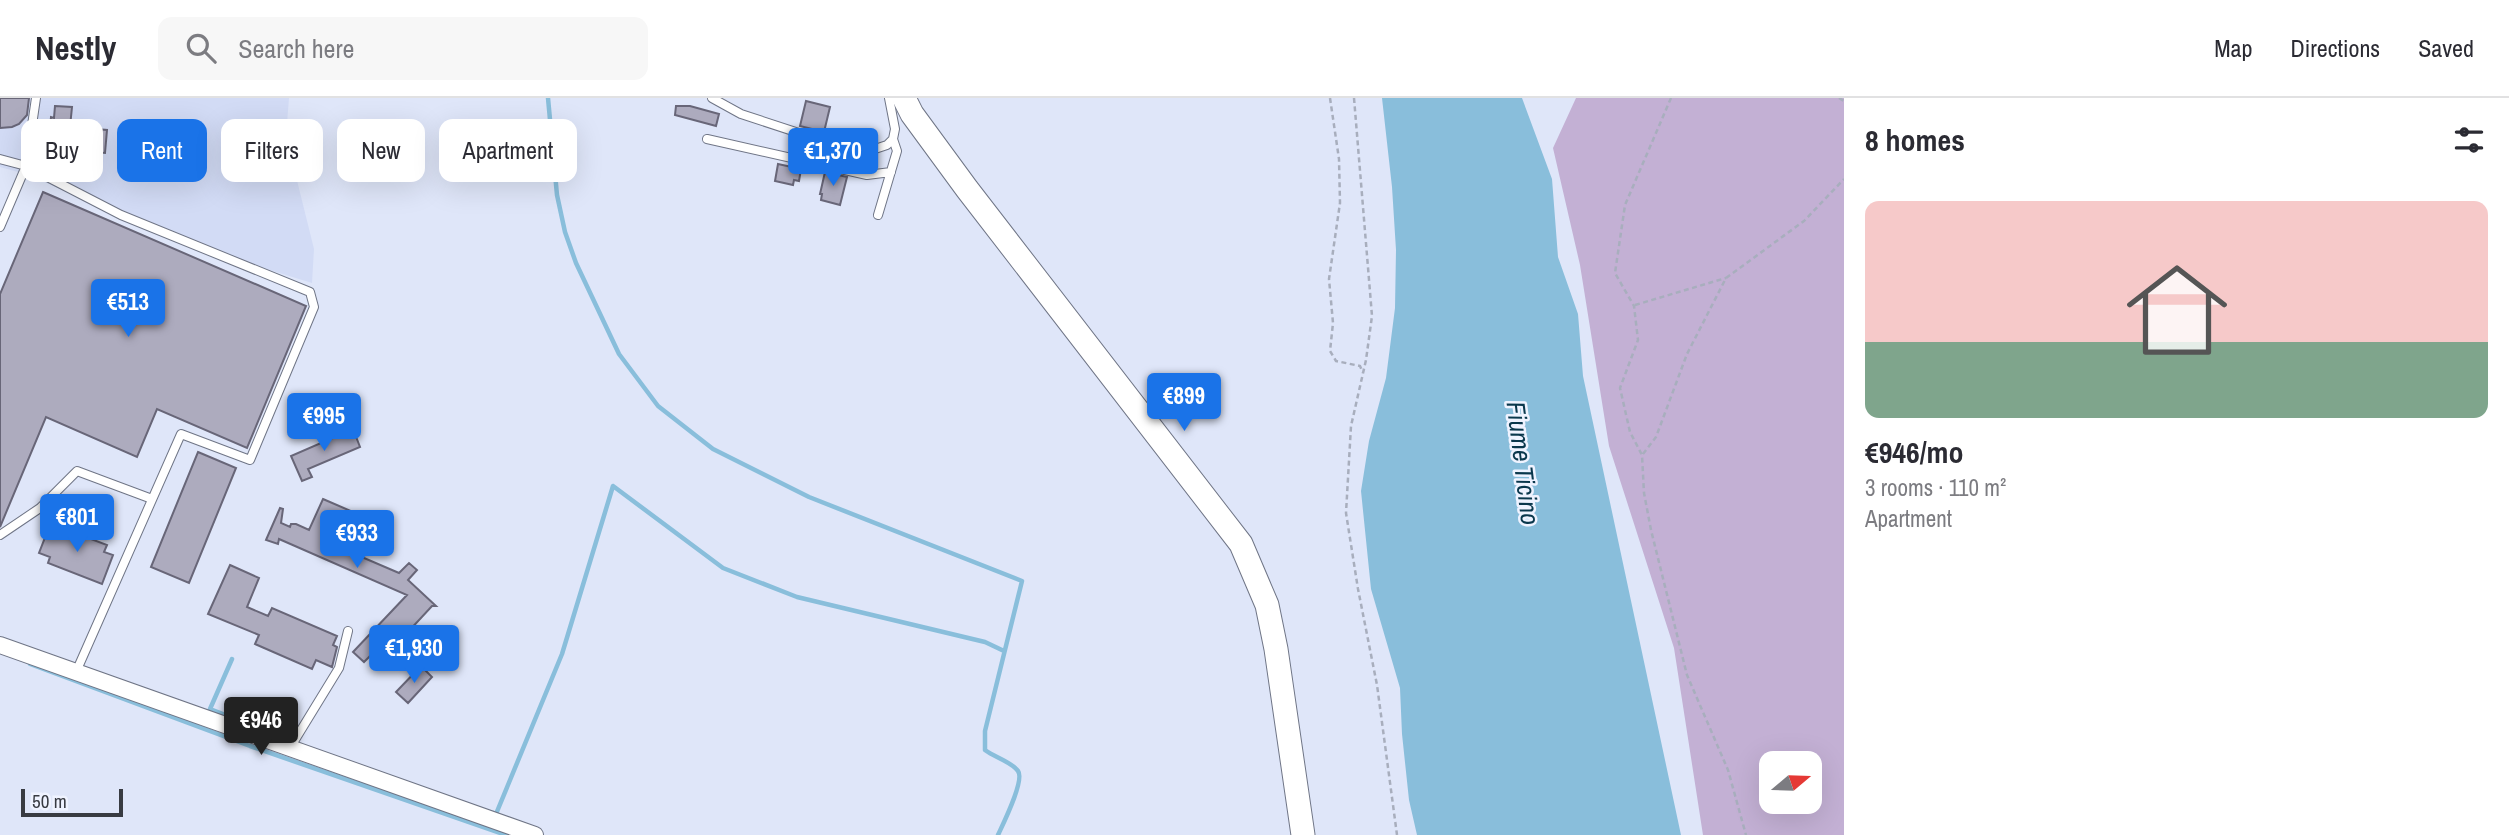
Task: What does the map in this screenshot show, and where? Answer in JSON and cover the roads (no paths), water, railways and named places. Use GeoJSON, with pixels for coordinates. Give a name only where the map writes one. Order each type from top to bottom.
{"type":"FeatureCollection","features":[{"type":"Feature","properties":{"kind":"street"},"geometry":{"type":"LineString","coordinates":[[904,98],[912,114],[967,189],[1241,544],[1267,605],[1303,835]]}},
{"type":"Feature","properties":{"kind":"street"},"geometry":{"type":"LineString","coordinates":[[0,645],[535,835]]}},
{"type":"Feature","properties":{"kind":"lane"},"geometry":{"type":"LineString","coordinates":[[33,119],[36,98]]}},
{"type":"Feature","properties":{"kind":"lane"},"geometry":{"type":"LineString","coordinates":[[712,98],[741,114],[804,135],[875,149],[887,145],[893,139]]}},
{"type":"Feature","properties":{"kind":"lane"},"geometry":{"type":"LineString","coordinates":[[878,215],[897,151],[893,139],[895,129],[889,98]]}},
{"type":"Feature","properties":{"kind":"lane"},"geometry":{"type":"LineString","coordinates":[[707,139],[867,176],[891,172]]}},
{"type":"Feature","properties":{"kind":"lane"},"geometry":{"type":"LineString","coordinates":[[0,159],[21,165]]}},
{"type":"Feature","properties":{"kind":"lane"},"geometry":{"type":"LineString","coordinates":[[0,227],[21,178]]}},
{"type":"Feature","properties":{"kind":"lane"},"geometry":{"type":"LineString","coordinates":[[57,182],[121,215],[310,292],[314,307],[250,460],[181,434],[76,672]]}},
{"type":"Feature","properties":{"kind":"lane"},"geometry":{"type":"LineString","coordinates":[[0,535],[40,508],[77,471],[152,499]]}},
{"type":"Feature","properties":{"kind":"lane"},"geometry":{"type":"LineString","coordinates":[[290,748],[340,668],[348,631]]}},
{"type":"Feature","properties":{"kind":"water","name":"Fiume Ticino"},"geometry":{"type":"Polygon","coordinates":[[[1382,98],[1522,98],[1552,179],[1558,257],[1578,314],[1583,376],[1681,835],[1417,835],[1409,800],[1400,688],[1371,589],[1361,491],[1369,441],[1386,378],[1395,308],[1396,250],[1382,98]]]}},
{"type":"Feature","properties":{"kind":"waterway"},"geometry":{"type":"LineString","coordinates":[[548,98],[557,195],[565,232],[576,263],[619,354],[658,406],[713,449],[809,497],[1022,581],[985,731],[985,750],[1012,765],[1019,776],[1019,783],[998,835]]}},
{"type":"Feature","properties":{"kind":"waterway"},"geometry":{"type":"LineString","coordinates":[[493,813],[496,814],[562,654],[613,486],[723,568],[797,597],[985,642],[1004,651]]}},
{"type":"Feature","properties":{"kind":"waterway"},"geometry":{"type":"LineString","coordinates":[[232,659],[210,709],[279,736]]}},
{"type":"Feature","properties":{"kind":"waterway"},"geometry":{"type":"LineString","coordinates":[[30,664],[250,746],[506,835]]}}]}
